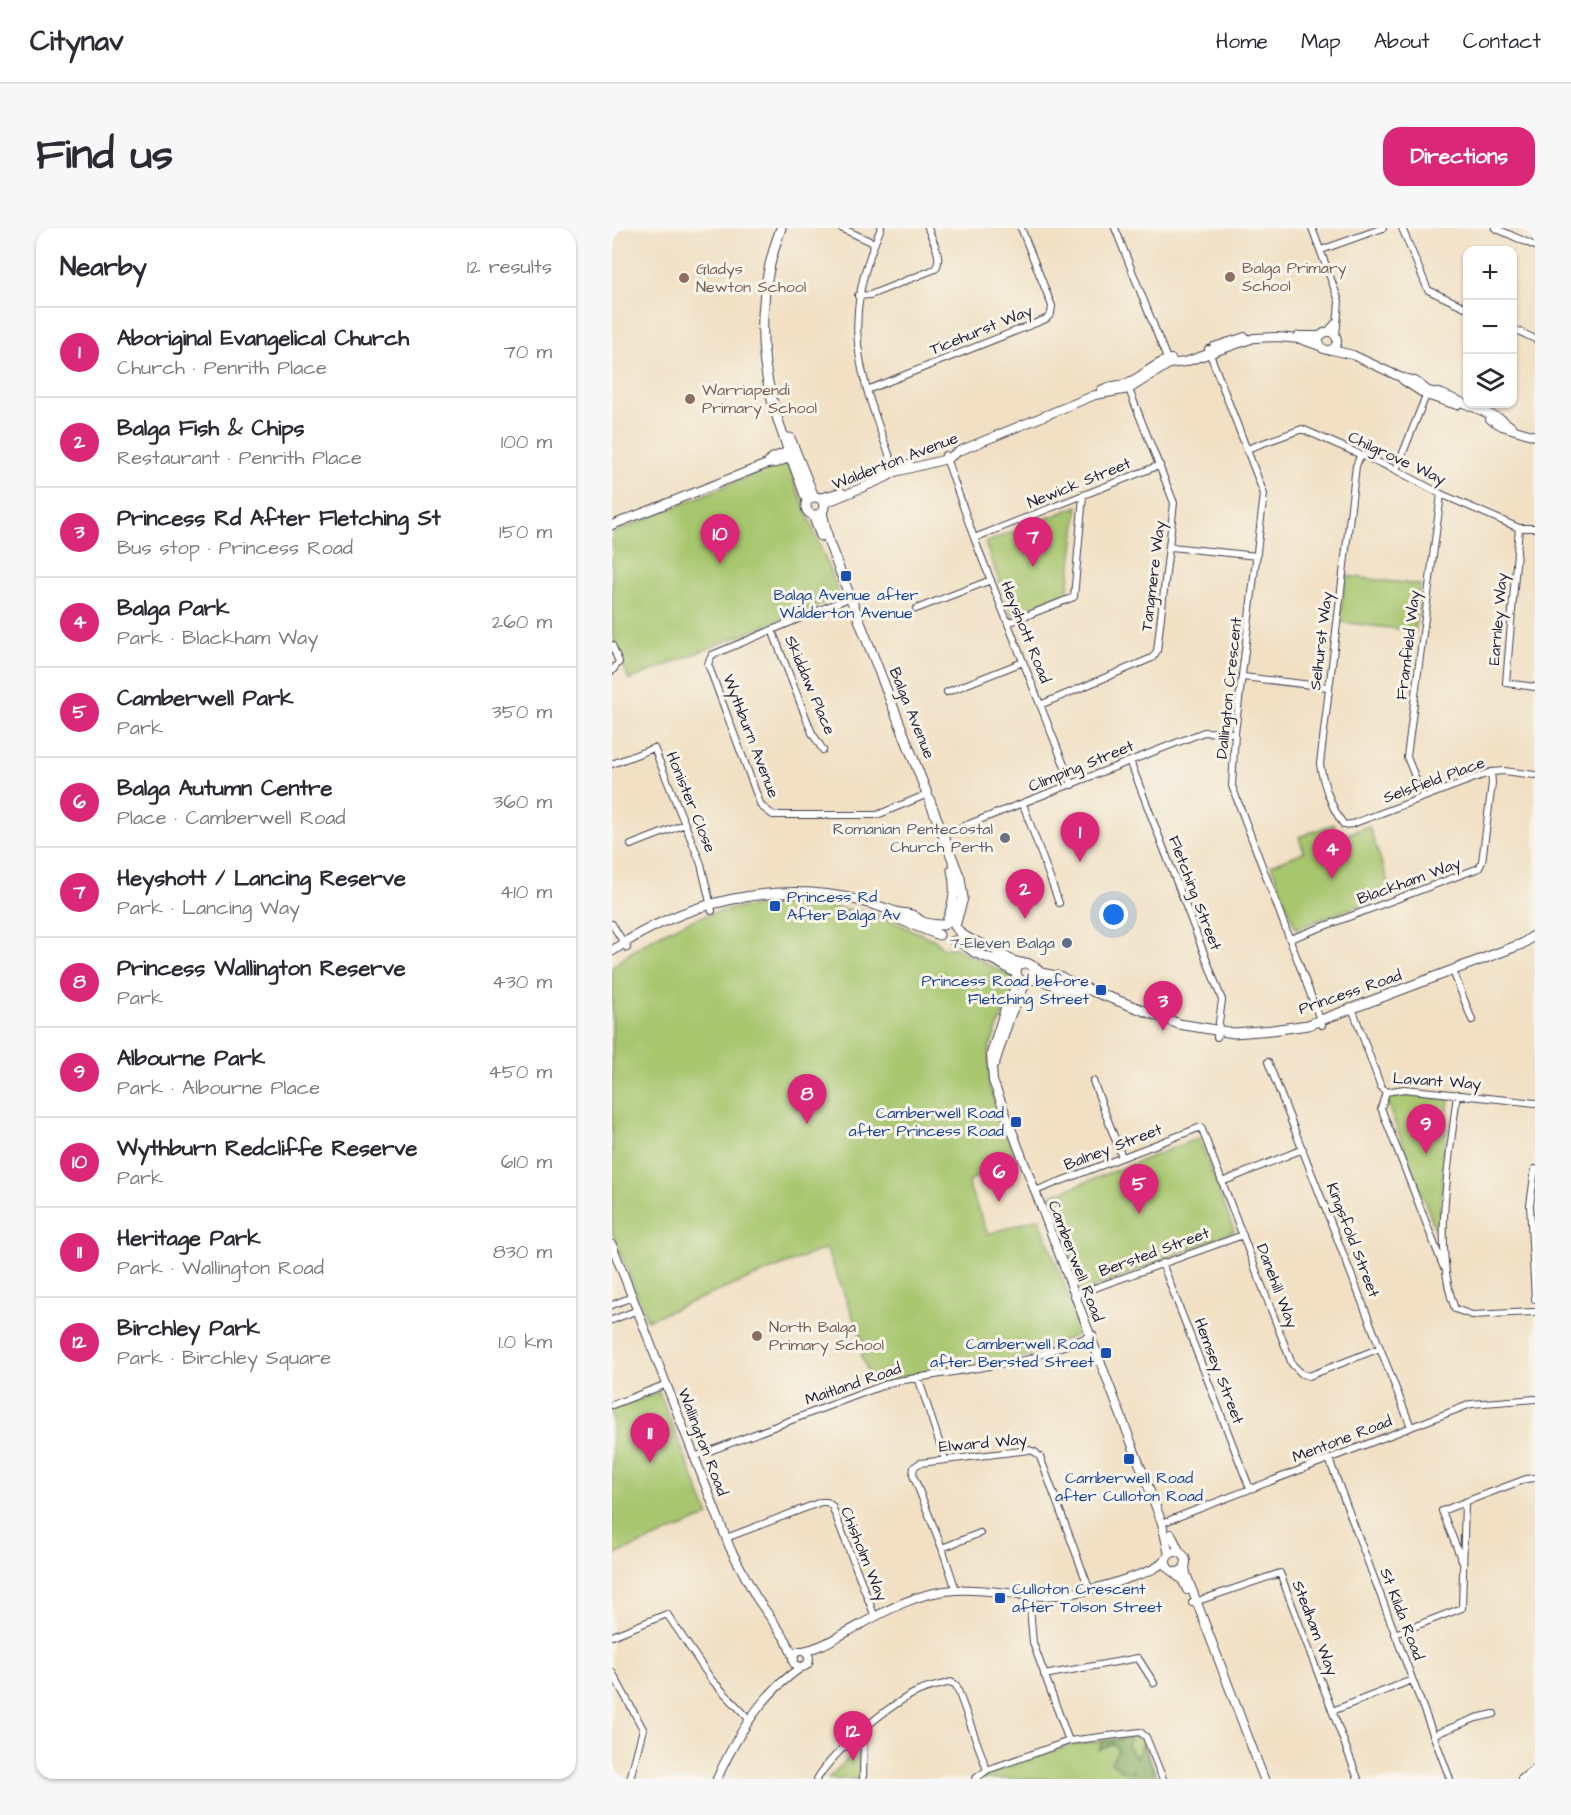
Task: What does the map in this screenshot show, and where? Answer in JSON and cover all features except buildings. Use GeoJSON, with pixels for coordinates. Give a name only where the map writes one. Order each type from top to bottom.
{"type":"FeatureCollection","features":[{"type":"Feature","properties":{"kind":"main road","name":"Balga Avenue"},"geometry":{"type":"LineString","coordinates":[[782,228],[767,282],[764,304],[764,345],[771,395],[816,504],[848,599],[960,878],[963,892],[950,926]]}},
{"type":"Feature","properties":{"kind":"main road","name":"Balga Avenue"},"geometry":{"type":"LineString","coordinates":[[787,228],[773,274],[769,307],[769,342],[776,393],[793,453]]}},
{"type":"Feature","properties":{"kind":"main road"},"geometry":{"type":"LineString","coordinates":[[612,951],[711,908],[803,897],[864,904],[914,916],[927,924],[950,926],[973,942],[994,950],[1008,960],[1028,963],[1033,966],[1034,974],[1029,980],[1021,980],[997,961],[982,956],[962,943],[945,942],[939,935],[864,904]]}},
{"type":"Feature","properties":{"kind":"main road"},"geometry":{"type":"LineString","coordinates":[[939,935],[939,929],[950,926]]}},
{"type":"Feature","properties":{"kind":"main road"},"geometry":{"type":"LineString","coordinates":[[950,926],[957,936],[954,941]]}},
{"type":"Feature","properties":{"kind":"main road","name":"Princess Road"},"geometry":{"type":"LineString","coordinates":[[1321,1023],[1354,1013],[1454,972],[1522,944],[1535,935]]}},
{"type":"Feature","properties":{"kind":"main road","name":"Princess Road"},"geometry":{"type":"LineString","coordinates":[[1029,980],[1045,981],[1063,989],[1079,992],[1177,1030],[1261,1037],[1309,1030],[1321,1023],[1535,943]]}},
{"type":"Feature","properties":{"kind":"main road"},"geometry":{"type":"LineString","coordinates":[[612,958],[625,946]]}},
{"type":"Feature","properties":{"kind":"main road"},"geometry":{"type":"LineString","coordinates":[[1016,974],[1020,963]]}},
{"type":"Feature","properties":{"kind":"main road","name":"Princess Road"},"geometry":{"type":"LineString","coordinates":[[1033,966],[1041,973],[1061,977],[1166,1020],[1218,1034]]}},
{"type":"Feature","properties":{"kind":"street"},"geometry":{"type":"LineString","coordinates":[[841,228],[874,243]]}},
{"type":"Feature","properties":{"kind":"street"},"geometry":{"type":"LineString","coordinates":[[881,228],[864,271],[858,296],[856,335],[867,390],[894,469]]}},
{"type":"Feature","properties":{"kind":"street"},"geometry":{"type":"LineString","coordinates":[[858,296],[870,295],[935,269],[939,264],[939,257],[928,228]]}},
{"type":"Feature","properties":{"kind":"street","name":"Ticehurst Way"},"geometry":{"type":"LineString","coordinates":[[867,390],[1046,319],[1051,314],[1052,306],[1021,228]]}},
{"type":"Feature","properties":{"kind":"street"},"geometry":{"type":"LineString","coordinates":[[1116,228],[1168,362]]}},
{"type":"Feature","properties":{"kind":"street"},"geometry":{"type":"LineString","coordinates":[[1312,228],[1339,301],[1335,343],[1353,355],[1400,377],[1427,393],[1475,411],[1499,425],[1535,436]]}},
{"type":"Feature","properties":{"kind":"street"},"geometry":{"type":"LineString","coordinates":[[1321,250],[1383,228]]}},
{"type":"Feature","properties":{"kind":"street"},"geometry":{"type":"LineString","coordinates":[[1402,228],[1428,290],[1463,306]]}},
{"type":"Feature","properties":{"kind":"street"},"geometry":{"type":"LineString","coordinates":[[1495,228],[1535,246]]}},
{"type":"Feature","properties":{"kind":"street"},"geometry":{"type":"LineString","coordinates":[[1320,346],[1324,334],[1336,321]]}},
{"type":"Feature","properties":{"kind":"street"},"geometry":{"type":"LineString","coordinates":[[1517,330],[1535,339]]}},
{"type":"Feature","properties":{"kind":"street","name":"Walderton Avenue"},"geometry":{"type":"LineString","coordinates":[[816,504],[894,469],[946,457],[1095,395],[1107,387],[1128,386],[1168,362],[1209,351],[1254,338],[1300,339],[1325,350],[1335,343],[1331,333],[1263,334],[1238,338],[1209,351]]}},
{"type":"Feature","properties":{"kind":"street","name":"Dallington Crescent"},"geometry":{"type":"LineString","coordinates":[[1209,351],[1264,494],[1235,734],[1232,786],[1321,1023]]}},
{"type":"Feature","properties":{"kind":"street","name":"Tangmere Way"},"geometry":{"type":"LineString","coordinates":[[1040,705],[1156,656],[1171,547],[1174,503],[1128,386]]}},
{"type":"Feature","properties":{"kind":"street"},"geometry":{"type":"LineString","coordinates":[[1396,470],[1427,393]]}},
{"type":"Feature","properties":{"kind":"street","name":"Chilgrove Way"},"geometry":{"type":"LineString","coordinates":[[1247,449],[1302,429],[1519,528],[1535,528]]}},
{"type":"Feature","properties":{"kind":"street"},"geometry":{"type":"LineString","coordinates":[[612,525],[767,464],[776,463],[793,453]]}},
{"type":"Feature","properties":{"kind":"street","name":"Selhurst Way"},"geometry":{"type":"LineString","coordinates":[[1344,825],[1338,817],[1321,774],[1320,764],[1356,466],[1360,456]]}},
{"type":"Feature","properties":{"kind":"street","name":"Heyshott Road"},"geometry":{"type":"LineString","coordinates":[[946,457],[974,538],[1072,785]]}},
{"type":"Feature","properties":{"kind":"street","name":"Newick Street"},"geometry":{"type":"LineString","coordinates":[[974,538],[1160,465]]}},
{"type":"Feature","properties":{"kind":"street","name":"Framfield Way"},"geometry":{"type":"LineString","coordinates":[[1423,797],[1407,757],[1441,494]]}},
{"type":"Feature","properties":{"kind":"street"},"geometry":{"type":"LineString","coordinates":[[1008,623],[1074,597],[1083,496]]}},
{"type":"Feature","properties":{"kind":"street","name":"Earnley Way"},"geometry":{"type":"LineString","coordinates":[[1519,528],[1506,683],[1535,687]]}},
{"type":"Feature","properties":{"kind":"street"},"geometry":{"type":"LineString","coordinates":[[1171,547],[1257,556]]}},
{"type":"Feature","properties":{"kind":"street"},"geometry":{"type":"LineString","coordinates":[[916,609],[991,580]]}},
{"type":"Feature","properties":{"kind":"street","name":"Wythburn Avenue"},"geometry":{"type":"LineString","coordinates":[[848,599],[712,655],[708,664],[761,806],[773,815],[877,815],[926,795]]}},
{"type":"Feature","properties":{"kind":"street","name":"Skiddaw Place"},"geometry":{"type":"LineString","coordinates":[[772,630],[812,733],[823,750]]}},
{"type":"Feature","properties":{"kind":"street"},"geometry":{"type":"LineString","coordinates":[[612,645],[619,662],[612,671]]}},
{"type":"Feature","properties":{"kind":"street"},"geometry":{"type":"LineString","coordinates":[[947,692],[1023,662]]}},
{"type":"Feature","properties":{"kind":"street"},"geometry":{"type":"LineString","coordinates":[[1243,677],[1328,687]]}},
{"type":"Feature","properties":{"kind":"street","name":"Climping Street"},"geometry":{"type":"LineString","coordinates":[[941,835],[1204,732],[1235,734]]}},
{"type":"Feature","properties":{"kind":"street","name":"Honister Close"},"geometry":{"type":"LineString","coordinates":[[612,764],[654,748],[701,864],[711,908]]}},
{"type":"Feature","properties":{"kind":"street","name":"Fletching Street"},"geometry":{"type":"LineString","coordinates":[[1130,761],[1222,1000],[1218,1034]]}},
{"type":"Feature","properties":{"kind":"street","name":"Selsfield Place"},"geometry":{"type":"LineString","coordinates":[[1344,825],[1491,772],[1504,771],[1535,775]]}},
{"type":"Feature","properties":{"kind":"street","name":"Blackham Way"},"geometry":{"type":"LineString","coordinates":[[1290,939],[1479,868],[1482,862],[1492,783],[1491,772]]}},
{"type":"Feature","properties":{"kind":"street"},"geometry":{"type":"LineString","coordinates":[[1023,804],[1059,903]]}},
{"type":"Feature","properties":{"kind":"street"},"geometry":{"type":"LineString","coordinates":[[631,845],[685,824]]}},
{"type":"Feature","properties":{"kind":"street"},"geometry":{"type":"LineString","coordinates":[[612,924],[625,946]]}},
{"type":"Feature","properties":{"kind":"street"},"geometry":{"type":"LineString","coordinates":[[1454,972],[1472,1020]]}},
{"type":"Feature","properties":{"kind":"street","name":"Camberwell Road"},"geometry":{"type":"LineString","coordinates":[[1016,974],[1013,992],[1007,1002],[994,1043],[990,1064],[993,1081],[1164,1522],[1180,1553]]}},
{"type":"Feature","properties":{"kind":"street","name":"Camberwell Road"},"geometry":{"type":"LineString","coordinates":[[1029,980],[1011,1014],[994,1064],[997,1080],[1037,1190]]}},
{"type":"Feature","properties":{"kind":"street","name":"Lavant Way"},"geometry":{"type":"LineString","coordinates":[[1354,1013],[1382,1087],[1386,1092],[1404,1089],[1535,1103]]}},
{"type":"Feature","properties":{"kind":"street","name":"Kingsfold Street"},"geometry":{"type":"LineString","coordinates":[[1268,1062],[1411,1427]]}},
{"type":"Feature","properties":{"kind":"street"},"geometry":{"type":"LineString","coordinates":[[1093,1081],[1122,1157]]}},
{"type":"Feature","properties":{"kind":"street"},"geometry":{"type":"LineString","coordinates":[[1386,1092],[1381,1108],[1446,1272]]}},
{"type":"Feature","properties":{"kind":"street"},"geometry":{"type":"LineString","coordinates":[[1457,1094],[1444,1212],[1449,1293],[1455,1309],[1472,1315],[1535,1312]]}},
{"type":"Feature","properties":{"kind":"street","name":"Balney Street"},"geometry":{"type":"LineString","coordinates":[[1037,1190],[1201,1127]]}},
{"type":"Feature","properties":{"kind":"street","name":"Danehill Way"},"geometry":{"type":"LineString","coordinates":[[1201,1127],[1292,1364],[1302,1374],[1309,1376],[1380,1348]]}},
{"type":"Feature","properties":{"kind":"street"},"geometry":{"type":"LineString","coordinates":[[1222,1182],[1303,1149]]}},
{"type":"Feature","properties":{"kind":"street"},"geometry":{"type":"LineString","coordinates":[[1535,1169],[1530,1205],[1535,1299]]}},
{"type":"Feature","properties":{"kind":"street","name":"Bersted Street"},"geometry":{"type":"LineString","coordinates":[[1077,1294],[1243,1235]]}},
{"type":"Feature","properties":{"kind":"street","name":"Wallington Road"},"geometry":{"type":"LineString","coordinates":[[612,1245],[726,1538],[756,1597],[786,1640],[794,1660]]}},
{"type":"Feature","properties":{"kind":"street","name":"Hemsey Street"},"geometry":{"type":"LineString","coordinates":[[1162,1263],[1250,1489]]}},
{"type":"Feature","properties":{"kind":"street"},"geometry":{"type":"LineString","coordinates":[[612,1305],[632,1297]]}},
{"type":"Feature","properties":{"kind":"street"},"geometry":{"type":"LineString","coordinates":[[612,1320],[638,1310]]}},
{"type":"Feature","properties":{"kind":"street","name":"Maitland Road"},"geometry":{"type":"LineString","coordinates":[[694,1457],[892,1382],[1026,1360],[1092,1335]]}},
{"type":"Feature","properties":{"kind":"street"},"geometry":{"type":"LineString","coordinates":[[918,1377],[945,1460]]}},
{"type":"Feature","properties":{"kind":"street"},"geometry":{"type":"LineString","coordinates":[[612,1405],[667,1384]]}},
{"type":"Feature","properties":{"kind":"street","name":"Mentone Road"},"geometry":{"type":"LineString","coordinates":[[1164,1522],[1471,1404],[1535,1399]]}},
{"type":"Feature","properties":{"kind":"street","name":"Elward Way"},"geometry":{"type":"LineString","coordinates":[[956,1590],[913,1475],[914,1467],[920,1463],[1029,1450],[1035,1452],[1044,1468],[1090,1591]]}},
{"type":"Feature","properties":{"kind":"street","name":"St Kilda Road"},"geometry":{"type":"LineString","coordinates":[[1329,1459],[1450,1779]]}},
{"type":"Feature","properties":{"kind":"street"},"geometry":{"type":"LineString","coordinates":[[1463,1564],[1442,1511],[1526,1479],[1535,1478]]}},
{"type":"Feature","properties":{"kind":"street","name":"Chisholm Way"},"geometry":{"type":"LineString","coordinates":[[726,1538],[826,1502],[832,1506],[874,1617]]}},
{"type":"Feature","properties":{"kind":"street"},"geometry":{"type":"LineString","coordinates":[[1395,1634],[1462,1608],[1465,1502]]}},
{"type":"Feature","properties":{"kind":"street","name":"Camberwell Road"},"geometry":{"type":"LineString","coordinates":[[1164,1522],[1168,1557]]}},
{"type":"Feature","properties":{"kind":"street"},"geometry":{"type":"LineString","coordinates":[[942,1548],[980,1533]]}},
{"type":"Feature","properties":{"kind":"street"},"geometry":{"type":"LineString","coordinates":[[1151,1571],[1168,1557],[1180,1553],[1184,1557],[1186,1574],[1195,1602],[1259,1779]]}},
{"type":"Feature","properties":{"kind":"street"},"geometry":{"type":"LineString","coordinates":[[1168,1557],[1166,1564],[1183,1581],[1195,1602],[1264,1779]]}},
{"type":"Feature","properties":{"kind":"street"},"geometry":{"type":"LineString","coordinates":[[789,1675],[795,1654],[818,1648],[874,1617],[917,1597],[956,1590],[997,1590],[1029,1595],[1068,1594],[1090,1591],[1151,1571],[1182,1570],[1185,1565]]}},
{"type":"Feature","properties":{"kind":"street","name":"Stedham Way"},"geometry":{"type":"LineString","coordinates":[[1195,1602],[1280,1573],[1358,1779]]}},
{"type":"Feature","properties":{"kind":"street"},"geometry":{"type":"LineString","coordinates":[[1029,1595],[1033,1643],[1069,1741]]}},
{"type":"Feature","properties":{"kind":"street"},"geometry":{"type":"LineString","coordinates":[[612,1636],[667,1614],[711,1679],[749,1719]]}},
{"type":"Feature","properties":{"kind":"street","name":"Wallington Road"},"geometry":{"type":"LineString","coordinates":[[786,1640],[802,1651]]}},
{"type":"Feature","properties":{"kind":"street"},"geometry":{"type":"LineString","coordinates":[[717,1779],[749,1719],[789,1675],[807,1664],[818,1648]]}},
{"type":"Feature","properties":{"kind":"street"},"geometry":{"type":"LineString","coordinates":[[802,1651],[808,1654],[809,1659]]}},
{"type":"Feature","properties":{"kind":"street"},"geometry":{"type":"LineString","coordinates":[[1044,1675],[1138,1658],[1154,1683]]}},
{"type":"Feature","properties":{"kind":"street"},"geometry":{"type":"LineString","coordinates":[[794,1660],[798,1665],[803,1666]]}},
{"type":"Feature","properties":{"kind":"street"},"geometry":{"type":"LineString","coordinates":[[612,1672],[643,1729],[630,1779]]}},
{"type":"Feature","properties":{"kind":"street"},"geometry":{"type":"LineString","coordinates":[[1332,1711],[1412,1680]]}},
{"type":"Feature","properties":{"kind":"street"},"geometry":{"type":"LineString","coordinates":[[818,1779],[823,1770],[882,1713],[919,1691],[951,1682],[956,1685],[987,1770]]}},
{"type":"Feature","properties":{"kind":"street"},"geometry":{"type":"LineString","coordinates":[[1433,1735],[1476,1718],[1494,1714]]}},
{"type":"Feature","properties":{"kind":"street"},"geometry":{"type":"LineString","coordinates":[[863,1779],[864,1731]]}},
{"type":"Feature","properties":{"kind":"street"},"geometry":{"type":"LineString","coordinates":[[975,1779],[987,1770],[1069,1741],[1140,1732],[1146,1737],[1163,1779]]}},
{"type":"Feature","properties":{"kind":"street"},"geometry":{"type":"LineString","coordinates":[[1521,1779],[1535,1768]]}},
{"type":"Feature","properties":{"kind":"green space"},"geometry":{"type":"Polygon","coordinates":[[[786,461],[840,596],[629,680],[612,634],[612,533],[786,461]]]}},
{"type":"Feature","properties":{"kind":"green space"},"geometry":{"type":"Polygon","coordinates":[[[1078,506],[1068,591],[1012,614],[985,543],[1078,506]]]}},
{"type":"Feature","properties":{"kind":"green space"},"geometry":{"type":"Polygon","coordinates":[[[1345,576],[1420,585],[1415,631],[1340,622],[1345,576]]]}},
{"type":"Feature","properties":{"kind":"green space"},"geometry":{"type":"Polygon","coordinates":[[[1334,824],[1339,837],[1369,826],[1392,893],[1296,929],[1271,865],[1304,852],[1299,837],[1334,824]]]}},
{"type":"Feature","properties":{"kind":"green space"},"geometry":{"type":"Polygon","coordinates":[[[796,902],[873,913],[935,940],[943,948],[956,948],[1017,979],[989,1049],[989,1086],[1017,1163],[972,1179],[968,1184],[988,1234],[1039,1218],[1082,1332],[1025,1357],[896,1378],[874,1387],[861,1355],[867,1352],[826,1248],[647,1320],[612,1232],[612,967],[668,930],[700,917],[740,908],[796,902]]]}},
{"type":"Feature","properties":{"kind":"green space"},"geometry":{"type":"Polygon","coordinates":[[[1390,1094],[1449,1099],[1440,1209],[1440,1241],[1386,1100],[1390,1094]]]}},
{"type":"Feature","properties":{"kind":"green space"},"geometry":{"type":"Polygon","coordinates":[[[1199,1138],[1234,1231],[1081,1293],[1045,1198],[1199,1138]]]}},
{"type":"Feature","properties":{"kind":"green space"},"geometry":{"type":"Polygon","coordinates":[[[659,1392],[709,1516],[612,1556],[612,1410],[659,1392]]]}},
{"type":"Feature","properties":{"kind":"green space"},"geometry":{"type":"Polygon","coordinates":[[[1131,1737],[1127,1747],[1137,1758],[1142,1741],[1157,1779],[1126,1779],[1135,1771],[1123,1772],[1111,1762],[1118,1750],[1113,1743],[1099,1750],[1103,1741],[1131,1737]]]}},
{"type":"Feature","properties":{"kind":"green space"},"geometry":{"type":"Polygon","coordinates":[[[1140,1737],[1144,1742],[1158,1779],[982,1779],[986,1775],[1067,1746],[1140,1737]]]}},
{"type":"Feature","properties":{"kind":"green space"},"geometry":{"type":"Polygon","coordinates":[[[863,1743],[859,1779],[828,1779],[863,1743]]]}},
{"type":"Feature","properties":{"kind":"place","name":"Balga Primary School"},"geometry":{"type":"Point","coordinates":[1230,277]}},
{"type":"Feature","properties":{"kind":"place","name":"Gladys Newton School"},"geometry":{"type":"Point","coordinates":[684,278]}},
{"type":"Feature","properties":{"kind":"place","name":"Warriapendi Primary School"},"geometry":{"type":"Point","coordinates":[690,399]}},
{"type":"Feature","properties":{"kind":"place","name":"Wythburn Redcliffe Reserve"},"geometry":{"type":"Point","coordinates":[720,564]}},
{"type":"Feature","properties":{"kind":"place","name":"Heyshott / Lancing Reserve"},"geometry":{"type":"Point","coordinates":[1033,567]}},
{"type":"Feature","properties":{"kind":"place","name":"Balga Avenue after Walderton Avenue"},"geometry":{"type":"Point","coordinates":[846,576]}},
{"type":"Feature","properties":{"kind":"place","name":"Romanian Pentecostal Church Perth"},"geometry":{"type":"Point","coordinates":[1005,838]}},
{"type":"Feature","properties":{"kind":"place","name":"Aboriginal Evangelical Church"},"geometry":{"type":"Point","coordinates":[1080,862]}},
{"type":"Feature","properties":{"kind":"place","name":"Balga Park"},"geometry":{"type":"Point","coordinates":[1332,879]}},
{"type":"Feature","properties":{"kind":"place","name":"Princess Rd After Balga Av"},"geometry":{"type":"Point","coordinates":[775,906]}},
{"type":"Feature","properties":{"kind":"place","name":"Balga Fish & Chips"},"geometry":{"type":"Point","coordinates":[1025,919]}},
{"type":"Feature","properties":{"kind":"place","name":"7-Eleven Balga"},"geometry":{"type":"Point","coordinates":[1067,943]}},
{"type":"Feature","properties":{"kind":"place","name":"Princess Road before Fletching Street"},"geometry":{"type":"Point","coordinates":[1101,990]}},
{"type":"Feature","properties":{"kind":"place","name":"Princess Rd After Fletching St"},"geometry":{"type":"Point","coordinates":[1163,1031]}},
{"type":"Feature","properties":{"kind":"place","name":"Camberwell Road after Princess Road"},"geometry":{"type":"Point","coordinates":[1016,1122]}},
{"type":"Feature","properties":{"kind":"place","name":"Princess Wallington Reserve"},"geometry":{"type":"Point","coordinates":[807,1124]}},
{"type":"Feature","properties":{"kind":"place","name":"Albourne Park"},"geometry":{"type":"Point","coordinates":[1426,1154]}},
{"type":"Feature","properties":{"kind":"place","name":"Balga Autumn Centre"},"geometry":{"type":"Point","coordinates":[999,1202]}},
{"type":"Feature","properties":{"kind":"place","name":"Camberwell Park"},"geometry":{"type":"Point","coordinates":[1139,1214]}},
{"type":"Feature","properties":{"kind":"place","name":"North Balga Primary School"},"geometry":{"type":"Point","coordinates":[757,1336]}},
{"type":"Feature","properties":{"kind":"place","name":"Camberwell Road after Bersted Street"},"geometry":{"type":"Point","coordinates":[1106,1353]}},
{"type":"Feature","properties":{"kind":"place","name":"Camberwell Road after Culloton Road"},"geometry":{"type":"Point","coordinates":[1129,1459]}},
{"type":"Feature","properties":{"kind":"place","name":"Heritage Park"},"geometry":{"type":"Point","coordinates":[650,1463]}},
{"type":"Feature","properties":{"kind":"place","name":"Culloton Crescent after Tolson Street"},"geometry":{"type":"Point","coordinates":[1000,1598]}},
{"type":"Feature","properties":{"kind":"place","name":"Birchley Park"},"geometry":{"type":"Point","coordinates":[853,1761]}}]}
